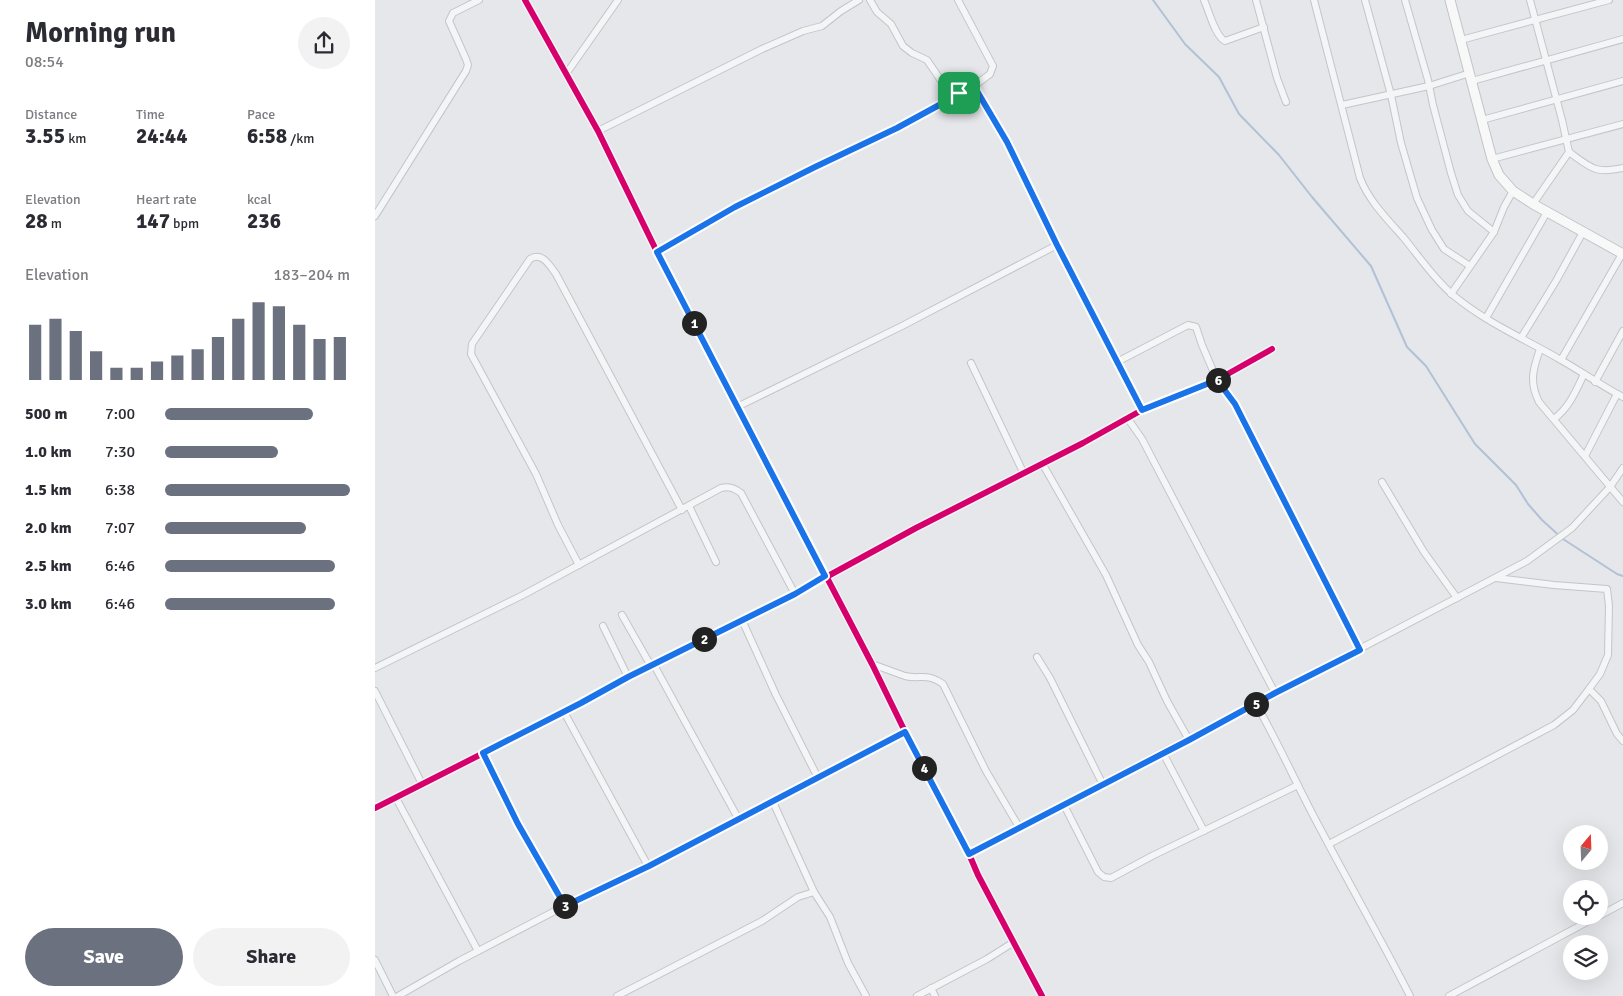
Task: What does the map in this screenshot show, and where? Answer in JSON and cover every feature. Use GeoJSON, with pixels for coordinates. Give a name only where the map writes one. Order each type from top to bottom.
{"type":"FeatureCollection","features":[{"type":"Feature","properties":{"kind":"main road"},"geometry":{"type":"LineString","coordinates":[[1452,0],[1492,159],[1499,175],[1513,191],[1533,204],[1623,254]]}},
{"type":"Feature","properties":{"kind":"street"},"geometry":{"type":"LineString","coordinates":[[375,216],[466,71],[468,65],[466,59],[449,21],[453,13],[479,0]]}},
{"type":"Feature","properties":{"kind":"street"},"geometry":{"type":"LineString","coordinates":[[525,0],[598,131],[657,252],[872,664],[978,875],[1042,996]]}},
{"type":"Feature","properties":{"kind":"street"},"geometry":{"type":"LineString","coordinates":[[566,74],[618,0]]}},
{"type":"Feature","properties":{"kind":"street"},"geometry":{"type":"LineString","coordinates":[[598,131],[761,49],[803,31],[822,26],[859,0]]}},
{"type":"Feature","properties":{"kind":"street"},"geometry":{"type":"LineString","coordinates":[[870,0],[877,12],[891,24],[903,46],[912,53],[927,60],[943,85],[959,93]]}},
{"type":"Feature","properties":{"kind":"street"},"geometry":{"type":"LineString","coordinates":[[657,252],[735,207],[897,128],[974,86],[991,74],[993,66],[957,0]]}},
{"type":"Feature","properties":{"kind":"street"},"geometry":{"type":"LineString","coordinates":[[1204,0],[1220,38],[1225,41],[1263,27]]}},
{"type":"Feature","properties":{"kind":"street"},"geometry":{"type":"LineString","coordinates":[[1256,0],[1277,78],[1286,102]]}},
{"type":"Feature","properties":{"kind":"street"},"geometry":{"type":"LineString","coordinates":[[1314,0],[1358,170],[1368,194],[1451,294],[1486,318],[1620,396],[1585,456]]}},
{"type":"Feature","properties":{"kind":"street"},"geometry":{"type":"LineString","coordinates":[[1365,0],[1412,182],[1432,230],[1444,249],[1470,266]]}},
{"type":"Feature","properties":{"kind":"street"},"geometry":{"type":"LineString","coordinates":[[1405,0],[1458,195],[1468,211],[1494,232]]}},
{"type":"Feature","properties":{"kind":"street"},"geometry":{"type":"LineString","coordinates":[[1530,0],[1569,152],[1533,204]]}},
{"type":"Feature","properties":{"kind":"street"},"geometry":{"type":"LineString","coordinates":[[1461,40],[1609,0]]}},
{"type":"Feature","properties":{"kind":"street"},"geometry":{"type":"LineString","coordinates":[[1342,105],[1545,60],[1623,39]]}},
{"type":"Feature","properties":{"kind":"street"},"geometry":{"type":"LineString","coordinates":[[1483,120],[1623,81]]}},
{"type":"Feature","properties":{"kind":"street"},"geometry":{"type":"LineString","coordinates":[[974,86],[1007,142],[1057,245],[1142,410]]}},
{"type":"Feature","properties":{"kind":"street"},"geometry":{"type":"LineString","coordinates":[[1492,159],[1623,124]]}},
{"type":"Feature","properties":{"kind":"street"},"geometry":{"type":"LineString","coordinates":[[1569,152],[1592,169],[1598,171],[1623,168]]}},
{"type":"Feature","properties":{"kind":"street"},"geometry":{"type":"LineString","coordinates":[[1451,294],[1494,232],[1513,191]]}},
{"type":"Feature","properties":{"kind":"street"},"geometry":{"type":"LineString","coordinates":[[1486,318],[1547,212]]}},
{"type":"Feature","properties":{"kind":"street"},"geometry":{"type":"LineString","coordinates":[[1521,338],[1557,282],[1583,232]]}},
{"type":"Feature","properties":{"kind":"street"},"geometry":{"type":"LineString","coordinates":[[737,407],[962,295],[1057,245]]}},
{"type":"Feature","properties":{"kind":"street"},"geometry":{"type":"LineString","coordinates":[[1561,360],[1623,254]]}},
{"type":"Feature","properties":{"kind":"street"},"geometry":{"type":"LineString","coordinates":[[579,565],[558,525],[536,474],[471,354],[472,344],[530,260],[534,257],[546,261],[556,274],[682,510]]}},
{"type":"Feature","properties":{"kind":"street"},"geometry":{"type":"LineString","coordinates":[[1117,362],[1188,325],[1196,326],[1217,380],[1235,404],[1360,650]]}},
{"type":"Feature","properties":{"kind":"street"},"geometry":{"type":"LineString","coordinates":[[1595,382],[1623,331]]}},
{"type":"Feature","properties":{"kind":"street"},"geometry":{"type":"LineString","coordinates":[[375,808],[564,712],[628,677],[795,594],[825,576],[1142,410],[1217,380],[1272,349]]}},
{"type":"Feature","properties":{"kind":"street"},"geometry":{"type":"LineString","coordinates":[[1541,350],[1533,369],[1533,386],[1539,402],[1623,502]]}},
{"type":"Feature","properties":{"kind":"street"},"geometry":{"type":"LineString","coordinates":[[971,363],[1023,472]]}},
{"type":"Feature","properties":{"kind":"street"},"geometry":{"type":"LineString","coordinates":[[1554,419],[1562,414],[1570,403],[1584,374]]}},
{"type":"Feature","properties":{"kind":"street"},"geometry":{"type":"LineString","coordinates":[[1128,418],[1142,439],[1275,693]]}},
{"type":"Feature","properties":{"kind":"street"},"geometry":{"type":"LineString","coordinates":[[1042,463],[1106,575],[1138,645],[1149,662],[1167,701],[1189,740]]}},
{"type":"Feature","properties":{"kind":"street"},"geometry":{"type":"LineString","coordinates":[[969,854],[1527,561],[1572,528],[1610,487],[1623,468]]}},
{"type":"Feature","properties":{"kind":"street"},"geometry":{"type":"LineString","coordinates":[[1383,482],[1425,552],[1457,598]]}},
{"type":"Feature","properties":{"kind":"street"},"geometry":{"type":"LineString","coordinates":[[375,668],[497,609],[721,488],[734,488],[741,494],[795,594]]}},
{"type":"Feature","properties":{"kind":"street"},"geometry":{"type":"LineString","coordinates":[[689,506],[716,562]]}},
{"type":"Feature","properties":{"kind":"street"},"geometry":{"type":"LineString","coordinates":[[1329,844],[1554,725],[1573,710],[1600,674],[1608,655],[1609,606],[1607,589],[1496,578]]}},
{"type":"Feature","properties":{"kind":"street"},"geometry":{"type":"LineString","coordinates":[[622,615],[653,666],[739,820]]}},
{"type":"Feature","properties":{"kind":"street"},"geometry":{"type":"LineString","coordinates":[[742,620],[776,695],[818,778]]}},
{"type":"Feature","properties":{"kind":"street"},"geometry":{"type":"LineString","coordinates":[[603,626],[628,677]]}},
{"type":"Feature","properties":{"kind":"street"},"geometry":{"type":"LineString","coordinates":[[1037,657],[1050,678],[1103,784]]}},
{"type":"Feature","properties":{"kind":"street"},"geometry":{"type":"LineString","coordinates":[[872,664],[907,676],[925,676],[943,684],[986,771],[1019,827]]}},
{"type":"Feature","properties":{"kind":"street"},"geometry":{"type":"LineString","coordinates":[[1589,689],[1601,701],[1617,734],[1623,741]]}},
{"type":"Feature","properties":{"kind":"street"},"geometry":{"type":"LineString","coordinates":[[375,691],[422,784]]}},
{"type":"Feature","properties":{"kind":"street"},"geometry":{"type":"LineString","coordinates":[[1256,704],[1410,996]]}},
{"type":"Feature","properties":{"kind":"street"},"geometry":{"type":"LineString","coordinates":[[564,712],[649,866]]}},
{"type":"Feature","properties":{"kind":"street"},"geometry":{"type":"LineString","coordinates":[[398,996],[439,971],[739,820],[905,732]]}},
{"type":"Feature","properties":{"kind":"street"},"geometry":{"type":"LineString","coordinates":[[483,753],[518,824],[565,906]]}},
{"type":"Feature","properties":{"kind":"street"},"geometry":{"type":"LineString","coordinates":[[1163,753],[1204,831]]}},
{"type":"Feature","properties":{"kind":"street"},"geometry":{"type":"LineString","coordinates":[[1064,805],[1098,872],[1104,877],[1111,878],[1298,785]]}},
{"type":"Feature","properties":{"kind":"street"},"geometry":{"type":"LineString","coordinates":[[396,798],[478,951]]}},
{"type":"Feature","properties":{"kind":"street"},"geometry":{"type":"LineString","coordinates":[[773,802],[814,892],[830,917],[848,963],[866,996]]}},
{"type":"Feature","properties":{"kind":"street"},"geometry":{"type":"LineString","coordinates":[[617,996],[753,925],[797,897],[814,892]]}},
{"type":"Feature","properties":{"kind":"street"},"geometry":{"type":"LineString","coordinates":[[1608,911],[1623,904]]}},
{"type":"Feature","properties":{"kind":"street"},"geometry":{"type":"LineString","coordinates":[[1449,996],[1581,925]]}},
{"type":"Feature","properties":{"kind":"street"},"geometry":{"type":"LineString","coordinates":[[917,996],[987,959],[1014,942]]}},
{"type":"Feature","properties":{"kind":"street"},"geometry":{"type":"LineString","coordinates":[[375,960],[393,996]]}},
{"type":"Feature","properties":{"kind":"street"},"geometry":{"type":"LineString","coordinates":[[931,988],[935,996]]}},
{"type":"Feature","properties":{"kind":"waterway"},"geometry":{"type":"LineString","coordinates":[[1153,0],[1185,44],[1219,77],[1239,114],[1279,155],[1371,266],[1407,347],[1426,366],[1475,444],[1516,485],[1528,504],[1542,520],[1563,539],[1623,576]]}},
{"type":"Feature","properties":{"kind":"cycle path"},"geometry":{"type":"LineString","coordinates":[[525,0],[598,131],[657,252],[872,664],[978,875],[1042,996]]}},
{"type":"Feature","properties":{"kind":"cycle path"},"geometry":{"type":"LineString","coordinates":[[375,808],[529,730],[628,677],[795,594],[916,528],[1083,443],[1142,410],[1217,380],[1272,349]]}},
{"type":"Feature","properties":{"kind":"route"},"geometry":{"type":"LineString","coordinates":[[974,86],[989,110],[1142,410],[1217,380],[1225,390],[1245,423],[1360,650],[969,854],[905,732],[649,866],[565,906],[518,824],[483,753],[722,629],[795,594],[825,576],[657,252],[735,207],[897,128],[959,93],[974,86]]}}]}
